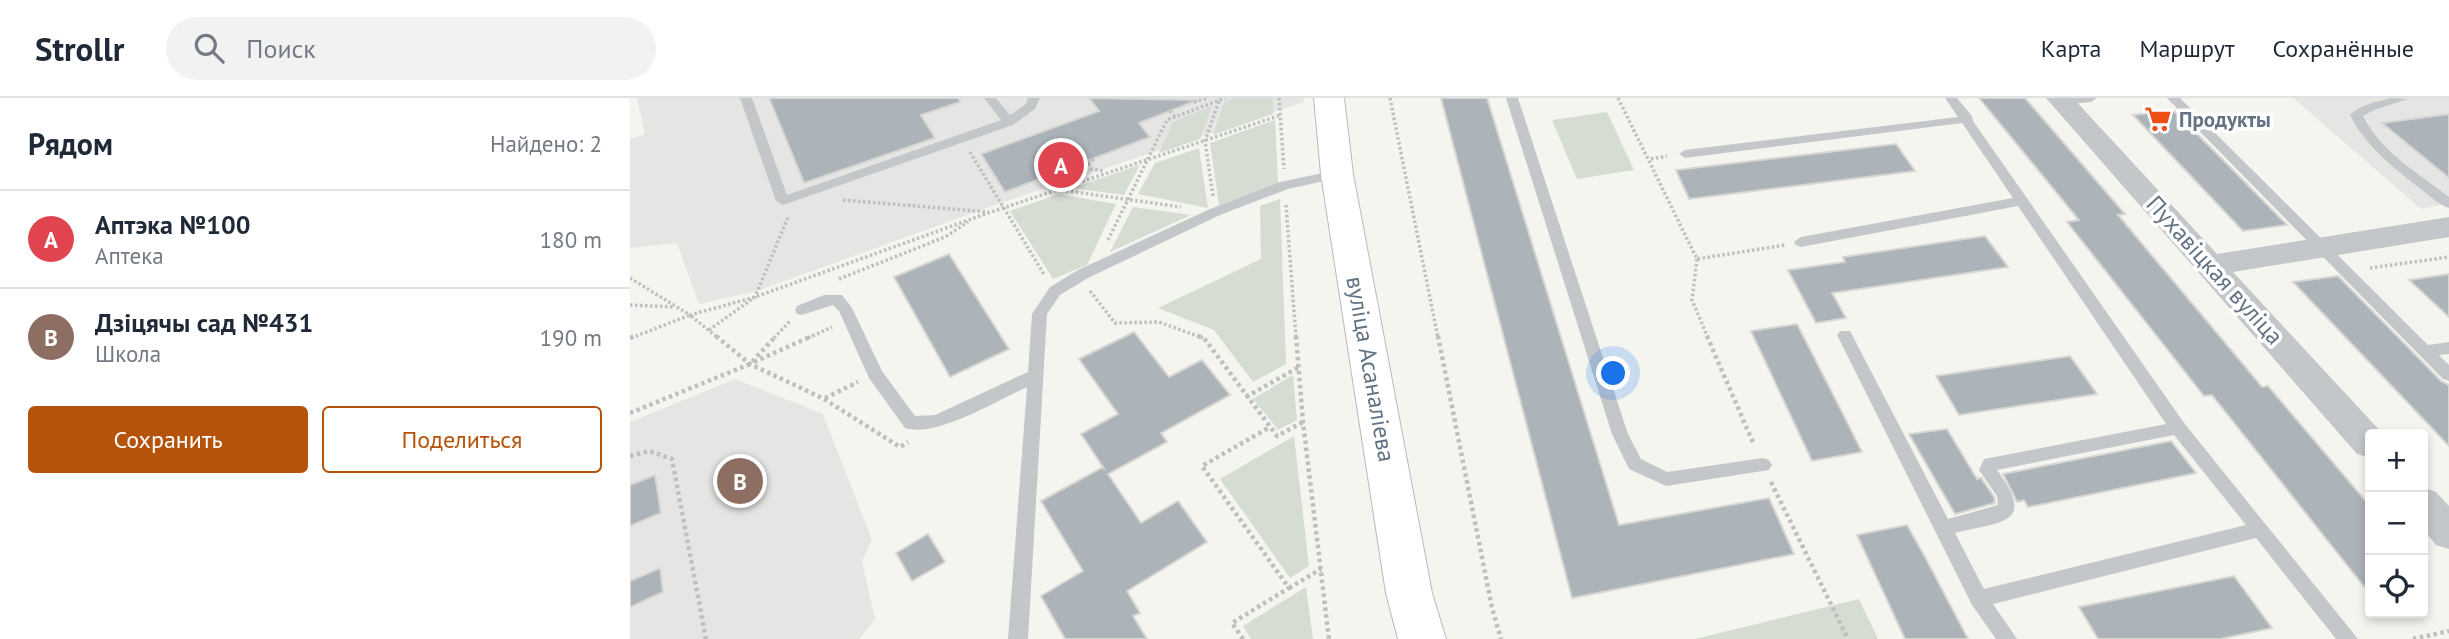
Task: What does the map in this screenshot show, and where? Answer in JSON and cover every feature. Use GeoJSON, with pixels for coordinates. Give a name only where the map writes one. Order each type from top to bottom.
{"type":"FeatureCollection","features":[{"type":"Feature","properties":{"kind":"main road","name":"вуліца Асаналіева"},"geometry":{"type":"LineString","coordinates":[[1329,98],[1338,174],[1409,593],[1422,639]]}},
{"type":"Feature","properties":{"kind":"street","name":"Пухавіцкая вуліца"},"geometry":{"type":"LineString","coordinates":[[2071,99],[2212,265],[2365,438]]}},
{"type":"Feature","properties":{"kind":"street"},"geometry":{"type":"LineString","coordinates":[[2212,265],[2449,227]]}},
{"type":"Feature","properties":{"kind":"street"},"geometry":{"type":"LineString","coordinates":[[2428,509],[2449,533]]}},
{"type":"Feature","properties":{"kind":"lane"},"geometry":{"type":"LineString","coordinates":[[746,98],[783,201],[1009,122],[1031,106],[1034,98]]}},
{"type":"Feature","properties":{"kind":"lane"},"geometry":{"type":"LineString","coordinates":[[990,98],[1009,122]]}},
{"type":"Feature","properties":{"kind":"lane"},"geometry":{"type":"LineString","coordinates":[[1512,98],[1620,434],[1635,464],[1666,479],[1763,465]]}},
{"type":"Feature","properties":{"kind":"lane"},"geometry":{"type":"LineString","coordinates":[[1951,98],[1968,118],[2021,201],[2178,428],[2348,639]]}},
{"type":"Feature","properties":{"kind":"lane"},"geometry":{"type":"LineString","coordinates":[[2173,98],[2449,375]]}},
{"type":"Feature","properties":{"kind":"lane"},"geometry":{"type":"LineString","coordinates":[[2402,99],[2370,107],[2356,115],[2360,127],[2374,142],[2449,204]]}},
{"type":"Feature","properties":{"kind":"lane"},"geometry":{"type":"LineString","coordinates":[[1685,154],[1968,118]]}},
{"type":"Feature","properties":{"kind":"lane"},"geometry":{"type":"LineString","coordinates":[[1018,639],[1040,314],[1055,291],[1093,269],[1215,212],[1239,206],[1285,184],[1338,174]]}},
{"type":"Feature","properties":{"kind":"lane"},"geometry":{"type":"LineString","coordinates":[[1801,242],[2021,201]]}},
{"type":"Feature","properties":{"kind":"lane"},"geometry":{"type":"LineString","coordinates":[[802,310],[824,300],[837,299],[850,319],[875,374],[911,423],[937,421],[1035,376]]}},
{"type":"Feature","properties":{"kind":"lane"},"geometry":{"type":"LineString","coordinates":[[1845,335],[1979,599],[2007,639]]}},
{"type":"Feature","properties":{"kind":"lane"},"geometry":{"type":"LineString","coordinates":[[2425,351],[2449,348]]}},
{"type":"Feature","properties":{"kind":"lane"},"geometry":{"type":"LineString","coordinates":[[1943,528],[1996,515],[2007,509],[2005,494],[1989,470],[1990,464],[2178,428]]}},
{"type":"Feature","properties":{"kind":"lane"},"geometry":{"type":"LineString","coordinates":[[1979,599],[2259,530]]}},
{"type":"Feature","properties":{"kind":"path"},"geometry":{"type":"LineString","coordinates":[[1197,102],[1208,98]]}},
{"type":"Feature","properties":{"kind":"path"},"geometry":{"type":"LineString","coordinates":[[1093,269],[1167,120],[1220,98]]}},
{"type":"Feature","properties":{"kind":"path"},"geometry":{"type":"LineString","coordinates":[[1057,189],[1215,212],[1205,141],[1220,98]]}},
{"type":"Feature","properties":{"kind":"path"},"geometry":{"type":"LineString","coordinates":[[1279,98],[1285,177]]}},
{"type":"Feature","properties":{"kind":"path"},"geometry":{"type":"LineString","coordinates":[[1390,98],[1492,608],[1501,639]]}},
{"type":"Feature","properties":{"kind":"path"},"geometry":{"type":"LineString","coordinates":[[1618,98],[1697,259],[1801,242]]}},
{"type":"Feature","properties":{"kind":"path"},"geometry":{"type":"LineString","coordinates":[[1170,111],[1175,117]]}},
{"type":"Feature","properties":{"kind":"path"},"geometry":{"type":"LineString","coordinates":[[630,338],[690,315],[755,297],[1001,208],[1282,115]]}},
{"type":"Feature","properties":{"kind":"path"},"geometry":{"type":"LineString","coordinates":[[1083,181],[1095,158]]}},
{"type":"Feature","properties":{"kind":"path"},"geometry":{"type":"LineString","coordinates":[[1078,164],[1108,172]]}},
{"type":"Feature","properties":{"kind":"path"},"geometry":{"type":"LineString","coordinates":[[1286,192],[1303,422],[1329,639]]}},
{"type":"Feature","properties":{"kind":"path"},"geometry":{"type":"LineString","coordinates":[[797,196],[988,213]]}},
{"type":"Feature","properties":{"kind":"path"},"geometry":{"type":"LineString","coordinates":[[1001,208],[1055,291]]}},
{"type":"Feature","properties":{"kind":"path"},"geometry":{"type":"LineString","coordinates":[[839,279],[945,237],[974,218]]}},
{"type":"Feature","properties":{"kind":"path"},"geometry":{"type":"LineString","coordinates":[[2346,272],[2449,257]]}},
{"type":"Feature","properties":{"kind":"path"},"geometry":{"type":"LineString","coordinates":[[1078,277],[1115,323],[1159,322],[1205,338],[1277,436],[1303,422]]}},
{"type":"Feature","properties":{"kind":"path"},"geometry":{"type":"LineString","coordinates":[[630,278],[690,315],[750,364],[824,399],[900,447],[937,421]]}},
{"type":"Feature","properties":{"kind":"path"},"geometry":{"type":"LineString","coordinates":[[709,330],[755,297]]}},
{"type":"Feature","properties":{"kind":"path"},"geometry":{"type":"LineString","coordinates":[[630,305],[676,307]]}},
{"type":"Feature","properties":{"kind":"path"},"geometry":{"type":"LineString","coordinates":[[750,364],[802,310]]}},
{"type":"Feature","properties":{"kind":"path"},"geometry":{"type":"LineString","coordinates":[[630,412],[750,364],[850,319]]}},
{"type":"Feature","properties":{"kind":"path"},"geometry":{"type":"LineString","coordinates":[[1247,397],[1298,367]]}},
{"type":"Feature","properties":{"kind":"path"},"geometry":{"type":"LineString","coordinates":[[824,399],[875,374]]}},
{"type":"Feature","properties":{"kind":"path"},"geometry":{"type":"LineString","coordinates":[[1270,427],[1202,466],[1289,588]]}},
{"type":"Feature","properties":{"kind":"path"},"geometry":{"type":"LineString","coordinates":[[630,456],[649,451],[672,459],[706,639]]}},
{"type":"Feature","properties":{"kind":"path"},"geometry":{"type":"LineString","coordinates":[[1243,639],[1232,623],[1321,569]]}},
{"type":"Feature","properties":{"kind":"path"},"geometry":{"type":"LineString","coordinates":[[2413,639],[2449,631]]}},
{"type":"Feature","properties":{"kind":"shaded area"},"geometry":{"type":"Polygon","coordinates":[[[637,98],[1303,98],[1304,102],[992,206],[757,291],[699,304],[677,243],[630,248],[630,139],[645,134],[637,98]]]}},
{"type":"Feature","properties":{"kind":"shaded area"},"geometry":{"type":"Polygon","coordinates":[[[1235,98],[1273,98],[1273,114],[1213,135],[1224,102],[1235,98]]]}},
{"type":"Feature","properties":{"kind":"shaded area"},"geometry":{"type":"Polygon","coordinates":[[[2293,98],[2449,98],[2449,203],[2421,209],[2293,98]]]}},
{"type":"Feature","properties":{"kind":"shaded area"},"geometry":{"type":"Polygon","coordinates":[[[1212,106],[1200,139],[1159,153],[1173,122],[1212,106]]]}},
{"type":"Feature","properties":{"kind":"shaded area"},"geometry":{"type":"Polygon","coordinates":[[[1607,112],[1634,170],[1577,179],[1552,120],[1607,112]]]}},
{"type":"Feature","properties":{"kind":"shaded area"},"geometry":{"type":"Polygon","coordinates":[[[1275,120],[1278,183],[1219,205],[1210,143],[1275,120]]]}},
{"type":"Feature","properties":{"kind":"shaded area"},"geometry":{"type":"Polygon","coordinates":[[[1199,148],[1208,208],[1138,194],[1155,163],[1199,148]]]}},
{"type":"Feature","properties":{"kind":"shaded area"},"geometry":{"type":"Polygon","coordinates":[[[1140,165],[1124,195],[1072,188],[1140,165]]]}},
{"type":"Feature","properties":{"kind":"shaded area"},"geometry":{"type":"Polygon","coordinates":[[[1058,194],[1116,204],[1087,265],[1053,279],[1010,211],[1058,194]]]}},
{"type":"Feature","properties":{"kind":"shaded area"},"geometry":{"type":"Polygon","coordinates":[[[1280,199],[1286,364],[1253,382],[1214,330],[1158,308],[1261,259],[1260,206],[1280,199]]]}},
{"type":"Feature","properties":{"kind":"shaded area"},"geometry":{"type":"Polygon","coordinates":[[[1133,207],[1191,215],[1110,252],[1133,207]]]}},
{"type":"Feature","properties":{"kind":"shaded area"},"geometry":{"type":"Polygon","coordinates":[[[1293,375],[1297,420],[1278,430],[1253,399],[1293,375]]]}},
{"type":"Feature","properties":{"kind":"shaded area"},"geometry":{"type":"Polygon","coordinates":[[[735,379],[823,414],[872,540],[862,561],[875,619],[859,639],[630,639],[630,422],[735,379]]]}},
{"type":"Feature","properties":{"kind":"shaded area"},"geometry":{"type":"Polygon","coordinates":[[[1294,436],[1309,566],[1290,578],[1220,479],[1294,436]]]}},
{"type":"Feature","properties":{"kind":"shaded area"},"geometry":{"type":"Polygon","coordinates":[[[1306,587],[1313,639],[1251,639],[1243,626],[1306,587]]]}},
{"type":"Feature","properties":{"kind":"shaded area"},"geometry":{"type":"Polygon","coordinates":[[[1859,599],[1878,639],[1695,639],[1859,599]]]}},
{"type":"Feature","properties":{"kind":"building"},"geometry":{"type":"Polygon","coordinates":[[[769,98],[959,98],[960,102],[921,115],[935,138],[804,183],[769,98]]]}},
{"type":"Feature","properties":{"kind":"building"},"geometry":{"type":"Polygon","coordinates":[[[1089,98],[1198,100],[1139,123],[1150,137],[1005,192],[981,154],[1099,111],[1089,98]]]}},
{"type":"Feature","properties":{"kind":"building"},"geometry":{"type":"Polygon","coordinates":[[[1441,98],[1487,98],[1619,525],[1769,498],[1794,554],[1572,598],[1441,98]]]}},
{"type":"Feature","properties":{"kind":"building"},"geometry":{"type":"Polygon","coordinates":[[[1979,98],[2025,98],[2125,214],[2118,215],[2262,387],[2268,386],[2365,500],[2365,588],[2212,395],[2204,396],[2067,222],[2079,220],[1979,98]]]}},
{"type":"Feature","properties":{"kind":"building"},"geometry":{"type":"Polygon","coordinates":[[[2173,110],[2287,225],[2243,231],[2133,115],[2173,110]]]}},
{"type":"Feature","properties":{"kind":"building"},"geometry":{"type":"Polygon","coordinates":[[[2449,114],[2449,178],[2382,123],[2449,114]]]}},
{"type":"Feature","properties":{"kind":"building"},"geometry":{"type":"Polygon","coordinates":[[[1896,144],[1915,171],[1689,199],[1676,170],[1896,144]]]}},
{"type":"Feature","properties":{"kind":"building"},"geometry":{"type":"Polygon","coordinates":[[[1985,236],[2008,267],[1832,293],[1846,318],[1816,323],[1788,270],[1845,262],[1843,257],[1985,236]]]}},
{"type":"Feature","properties":{"kind":"building"},"geometry":{"type":"Polygon","coordinates":[[[949,254],[1009,349],[950,377],[894,277],[949,254]]]}},
{"type":"Feature","properties":{"kind":"building"},"geometry":{"type":"Polygon","coordinates":[[[2449,274],[2449,317],[2409,280],[2449,274]]]}},
{"type":"Feature","properties":{"kind":"building"},"geometry":{"type":"Polygon","coordinates":[[[2338,276],[2441,381],[2449,385],[2449,446],[2293,282],[2338,276]]]}},
{"type":"Feature","properties":{"kind":"building"},"geometry":{"type":"Polygon","coordinates":[[[1797,324],[1862,452],[1812,461],[1751,331],[1797,324]]]}},
{"type":"Feature","properties":{"kind":"building"},"geometry":{"type":"Polygon","coordinates":[[[1134,332],[1169,377],[1202,360],[1230,395],[1161,433],[1167,442],[1108,474],[1141,523],[1178,501],[1207,542],[1127,591],[1140,613],[1133,616],[1147,639],[1065,639],[1041,596],[1083,571],[1041,501],[1103,467],[1081,434],[1118,414],[1079,359],[1134,332]]]}},
{"type":"Feature","properties":{"kind":"building"},"geometry":{"type":"Polygon","coordinates":[[[2070,356],[2097,394],[1959,415],[1936,376],[2070,356]]]}},
{"type":"Feature","properties":{"kind":"building"},"geometry":{"type":"Polygon","coordinates":[[[1947,429],[1977,479],[1981,478],[1994,497],[1995,503],[1955,514],[1909,434],[1947,429]]]}},
{"type":"Feature","properties":{"kind":"building"},"geometry":{"type":"Polygon","coordinates":[[[2171,441],[2196,473],[2028,507],[2024,500],[2017,502],[2003,474],[2171,441]]]}},
{"type":"Feature","properties":{"kind":"building"},"geometry":{"type":"Polygon","coordinates":[[[655,475],[661,513],[630,526],[630,485],[655,475]]]}},
{"type":"Feature","properties":{"kind":"building"},"geometry":{"type":"Polygon","coordinates":[[[1907,525],[1968,639],[1905,639],[1857,535],[1907,525]]]}},
{"type":"Feature","properties":{"kind":"building"},"geometry":{"type":"Polygon","coordinates":[[[928,534],[945,562],[912,581],[896,553],[928,534]]]}},
{"type":"Feature","properties":{"kind":"building"},"geometry":{"type":"Polygon","coordinates":[[[660,568],[663,592],[630,607],[630,581],[660,568]]]}},
{"type":"Feature","properties":{"kind":"building"},"geometry":{"type":"Polygon","coordinates":[[[2234,576],[2272,628],[2220,639],[2098,639],[2079,607],[2234,576]]]}},
{"type":"Feature","properties":{"kind":"place","name":"Продукты"},"geometry":{"type":"Point","coordinates":[2158,119]}},
{"type":"Feature","properties":{"kind":"place","name":"Аптэка №100"},"geometry":{"type":"Point","coordinates":[1061,165]}},
{"type":"Feature","properties":{"kind":"place","name":"Дзіцячы сад №431"},"geometry":{"type":"Point","coordinates":[740,481]}}]}
